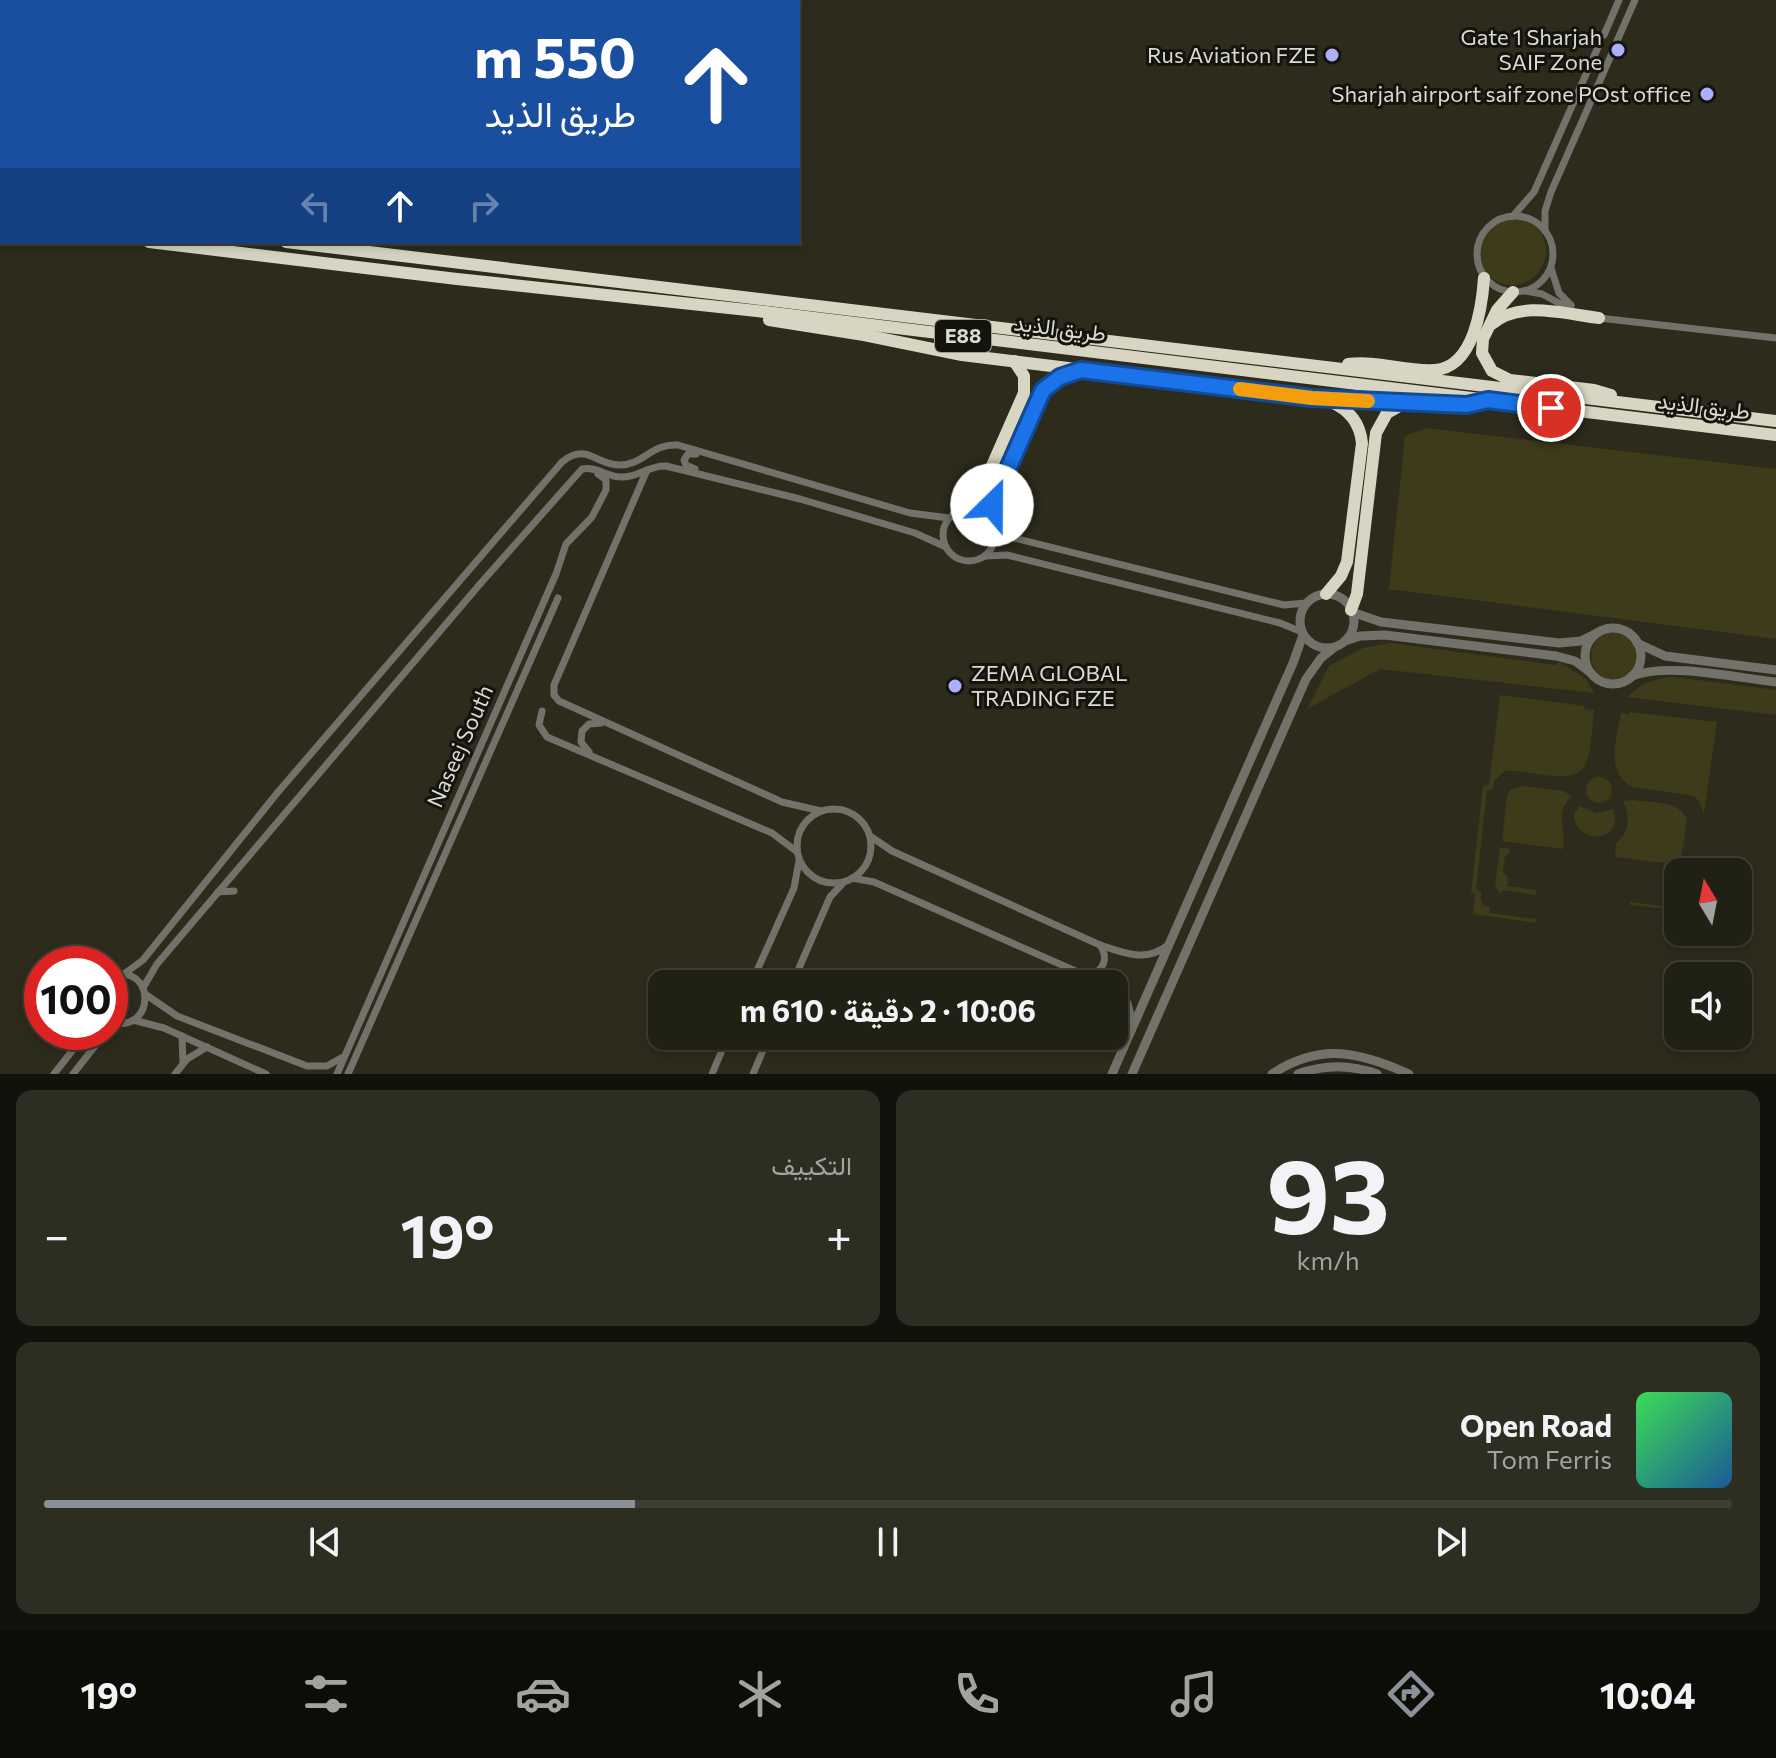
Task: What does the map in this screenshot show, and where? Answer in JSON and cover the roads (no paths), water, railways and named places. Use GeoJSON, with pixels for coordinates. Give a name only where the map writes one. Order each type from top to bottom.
{"type":"FeatureCollection","features":[{"type":"Feature","properties":{"kind":"highway","name":"طريق الذيد"},"geometry":{"type":"LineString","coordinates":[[166,244],[757,311],[1776,435]]}},
{"type":"Feature","properties":{"kind":"highway","name":"طريق الذيد"},"geometry":{"type":"LineString","coordinates":[[303,244],[1776,421]]}},
{"type":"Feature","properties":{"kind":"highway"},"geometry":{"type":"LineString","coordinates":[[1334,368],[1362,363],[1432,370],[1449,366],[1465,349],[1476,327],[1484,278]]}},
{"type":"Feature","properties":{"kind":"highway"},"geometry":{"type":"LineString","coordinates":[[1520,292],[1497,310],[1486,329],[1482,353],[1487,366],[1497,375],[1510,380],[1594,390],[1624,403]]}},
{"type":"Feature","properties":{"kind":"highway"},"geometry":{"type":"LineString","coordinates":[[1486,329],[1500,317],[1517,310],[1593,316]]}},
{"type":"Feature","properties":{"kind":"highway"},"geometry":{"type":"LineString","coordinates":[[757,311],[774,322],[855,333],[945,353],[1081,370],[1312,398],[1467,405],[1488,400]]}},
{"type":"Feature","properties":{"kind":"highway"},"geometry":{"type":"LineString","coordinates":[[966,510],[980,493],[1024,393],[1024,376],[1014,361]]}},
{"type":"Feature","properties":{"kind":"highway"},"geometry":{"type":"LineString","coordinates":[[993,524],[994,500],[1039,397],[1054,380],[1081,370]]}},
{"type":"Feature","properties":{"kind":"highway"},"geometry":{"type":"LineString","coordinates":[[1312,398],[1331,402],[1347,411],[1358,425],[1362,443],[1349,554],[1341,576],[1326,594]]}},
{"type":"Feature","properties":{"kind":"highway"},"geometry":{"type":"LineString","coordinates":[[1352,611],[1357,594],[1376,433],[1387,413],[1400,404],[1410,402]]}},
{"type":"Feature","properties":{"kind":"street"},"geometry":{"type":"LineString","coordinates":[[1604,35],[1619,0]]}},
{"type":"Feature","properties":{"kind":"street"},"geometry":{"type":"LineString","coordinates":[[1617,41],[1635,0]]}},
{"type":"Feature","properties":{"kind":"street"},"geometry":{"type":"LineString","coordinates":[[1513,216],[1534,192],[1599,45]]}},
{"type":"Feature","properties":{"kind":"street"},"geometry":{"type":"LineString","coordinates":[[1593,316],[1572,306],[1554,285],[1551,267],[1553,250],[1545,231],[1545,211],[1613,51]]}},
{"type":"Feature","properties":{"kind":"street"},"geometry":{"type":"LineString","coordinates":[[1545,231],[1528,218],[1513,216],[1494,222],[1480,238],[1477,263],[1484,278],[1497,288],[1542,294],[1568,308],[1593,316],[1776,338]]}},
{"type":"Feature","properties":{"kind":"street"},"geometry":{"type":"LineString","coordinates":[[1520,292],[1542,282],[1551,267]]}},
{"type":"Feature","properties":{"kind":"street"},"geometry":{"type":"LineString","coordinates":[[128,971],[143,960],[278,792],[562,462],[578,453],[607,462],[627,464],[660,446],[674,444],[910,513],[949,518],[966,510],[983,513],[1014,538],[1284,605],[1306,603],[1326,594],[1339,597],[1352,611],[1381,622],[1559,643],[1581,641],[1612,629],[1625,631],[1637,643],[1665,656],[1776,670]]}},
{"type":"Feature","properties":{"kind":"street"},"geometry":{"type":"LineString","coordinates":[[711,477],[688,467],[684,458],[691,453],[718,456]]}},
{"type":"Feature","properties":{"kind":"street"},"geometry":{"type":"LineString","coordinates":[[133,1020],[142,1011],[144,991],[157,964],[556,496],[585,468],[620,477],[666,466],[800,499],[915,533],[946,547],[955,557],[965,561],[1007,555],[1280,623],[1302,633],[1314,645],[1335,647]]}},
{"type":"Feature","properties":{"kind":"street"},"geometry":{"type":"LineString","coordinates":[[648,468],[553,690],[559,701],[782,802],[821,811]]}},
{"type":"Feature","properties":{"kind":"street","name":"Naseej South"},"geometry":{"type":"LineString","coordinates":[[337,1074],[556,574],[564,549],[590,521],[607,485],[601,475],[591,471],[568,483]]}},
{"type":"Feature","properties":{"kind":"street"},"geometry":{"type":"LineString","coordinates":[[544,483],[554,487],[556,496]]}},
{"type":"Feature","properties":{"kind":"street"},"geometry":{"type":"LineString","coordinates":[[946,547],[943,532],[949,518]]}},
{"type":"Feature","properties":{"kind":"street"},"geometry":{"type":"LineString","coordinates":[[985,556],[993,546],[993,524]]}},
{"type":"Feature","properties":{"kind":"street"},"geometry":{"type":"LineString","coordinates":[[348,1074],[558,598]]}},
{"type":"Feature","properties":{"kind":"street"},"geometry":{"type":"LineString","coordinates":[[1112,1074],[1293,663],[1302,633],[1300,617],[1306,603]]}},
{"type":"Feature","properties":{"kind":"street"},"geometry":{"type":"LineString","coordinates":[[1345,641],[1352,631],[1352,611]]}},
{"type":"Feature","properties":{"kind":"street"},"geometry":{"type":"LineString","coordinates":[[1591,673],[1585,658],[1586,649],[1601,631]]}},
{"type":"Feature","properties":{"kind":"street"},"geometry":{"type":"LineString","coordinates":[[1132,1074],[1306,679],[1321,658],[1335,647],[1345,641],[1377,634],[1575,661],[1599,680],[1613,684],[1652,670],[1776,682]]}},
{"type":"Feature","properties":{"kind":"street"},"geometry":{"type":"LineString","coordinates":[[1632,676],[1641,657],[1637,643]]}},
{"type":"Feature","properties":{"kind":"street"},"geometry":{"type":"LineString","coordinates":[[542,711],[539,725],[547,737],[772,833],[797,855],[814,878],[830,883],[849,880],[874,882],[1076,970]]}},
{"type":"Feature","properties":{"kind":"street"},"geometry":{"type":"LineString","coordinates":[[605,762],[584,748],[582,731],[593,723],[621,729]]}},
{"type":"Feature","properties":{"kind":"street"},"geometry":{"type":"LineString","coordinates":[[757,970],[794,888],[797,836],[803,823],[821,811],[833,808],[849,811],[861,820],[870,836],[871,850],[867,864],[830,897],[798,970]]}},
{"type":"Feature","properties":{"kind":"street"},"geometry":{"type":"LineString","coordinates":[[870,836],[892,851],[1100,945],[1130,955],[1144,956],[1158,952],[1169,943]]}},
{"type":"Feature","properties":{"kind":"street"},"geometry":{"type":"LineString","coordinates":[[218,892],[234,891]]}},
{"type":"Feature","properties":{"kind":"street"},"geometry":{"type":"LineString","coordinates":[[1098,970],[1105,957],[1100,945]]}},
{"type":"Feature","properties":{"kind":"street"},"geometry":{"type":"LineString","coordinates":[[128,975],[135,978],[144,991],[177,1016],[282,1057],[317,1068],[332,1065],[345,1056]]}},
{"type":"Feature","properties":{"kind":"street"},"geometry":{"type":"LineString","coordinates":[[1128,1003],[1133,1027]]}},
{"type":"Feature","properties":{"kind":"street"},"geometry":{"type":"LineString","coordinates":[[128,1021],[156,1025],[266,1074]]}},
{"type":"Feature","properties":{"kind":"street"},"geometry":{"type":"LineString","coordinates":[[182,1036],[183,1063]]}},
{"type":"Feature","properties":{"kind":"street"},"geometry":{"type":"LineString","coordinates":[[175,1074],[183,1063],[207,1047]]}},
{"type":"Feature","properties":{"kind":"street"},"geometry":{"type":"LineString","coordinates":[[54,1074],[73,1050]]}},
{"type":"Feature","properties":{"kind":"street"},"geometry":{"type":"LineString","coordinates":[[73,1074],[93,1050]]}},
{"type":"Feature","properties":{"kind":"street"},"geometry":{"type":"LineString","coordinates":[[712,1074],[722,1050]]}},
{"type":"Feature","properties":{"kind":"street"},"geometry":{"type":"LineString","coordinates":[[753,1074],[763,1050]]}},
{"type":"Feature","properties":{"kind":"street"},"geometry":{"type":"LineString","coordinates":[[1272,1074],[1304,1058],[1344,1053],[1364,1056],[1409,1074]]}},
{"type":"Feature","properties":{"kind":"street"},"geometry":{"type":"LineString","coordinates":[[282,1057],[311,1074]]}},
{"type":"Feature","properties":{"kind":"street"},"geometry":{"type":"LineString","coordinates":[[1298,1074],[1332,1065],[1377,1074]]}},
{"type":"Feature","properties":{"kind":"place","name":"Gate 1 Sharjah SAIF Zone"},"geometry":{"type":"Point","coordinates":[1618,50]}},
{"type":"Feature","properties":{"kind":"place","name":"Rus Aviation FZE"},"geometry":{"type":"Point","coordinates":[1332,55]}},
{"type":"Feature","properties":{"kind":"place","name":"Sharjah airport saif zone POst office"},"geometry":{"type":"Point","coordinates":[1707,94]}},
{"type":"Feature","properties":{"kind":"place","name":"ZEMA GLOBAL TRADING FZE"},"geometry":{"type":"Point","coordinates":[955,686]}}]}
